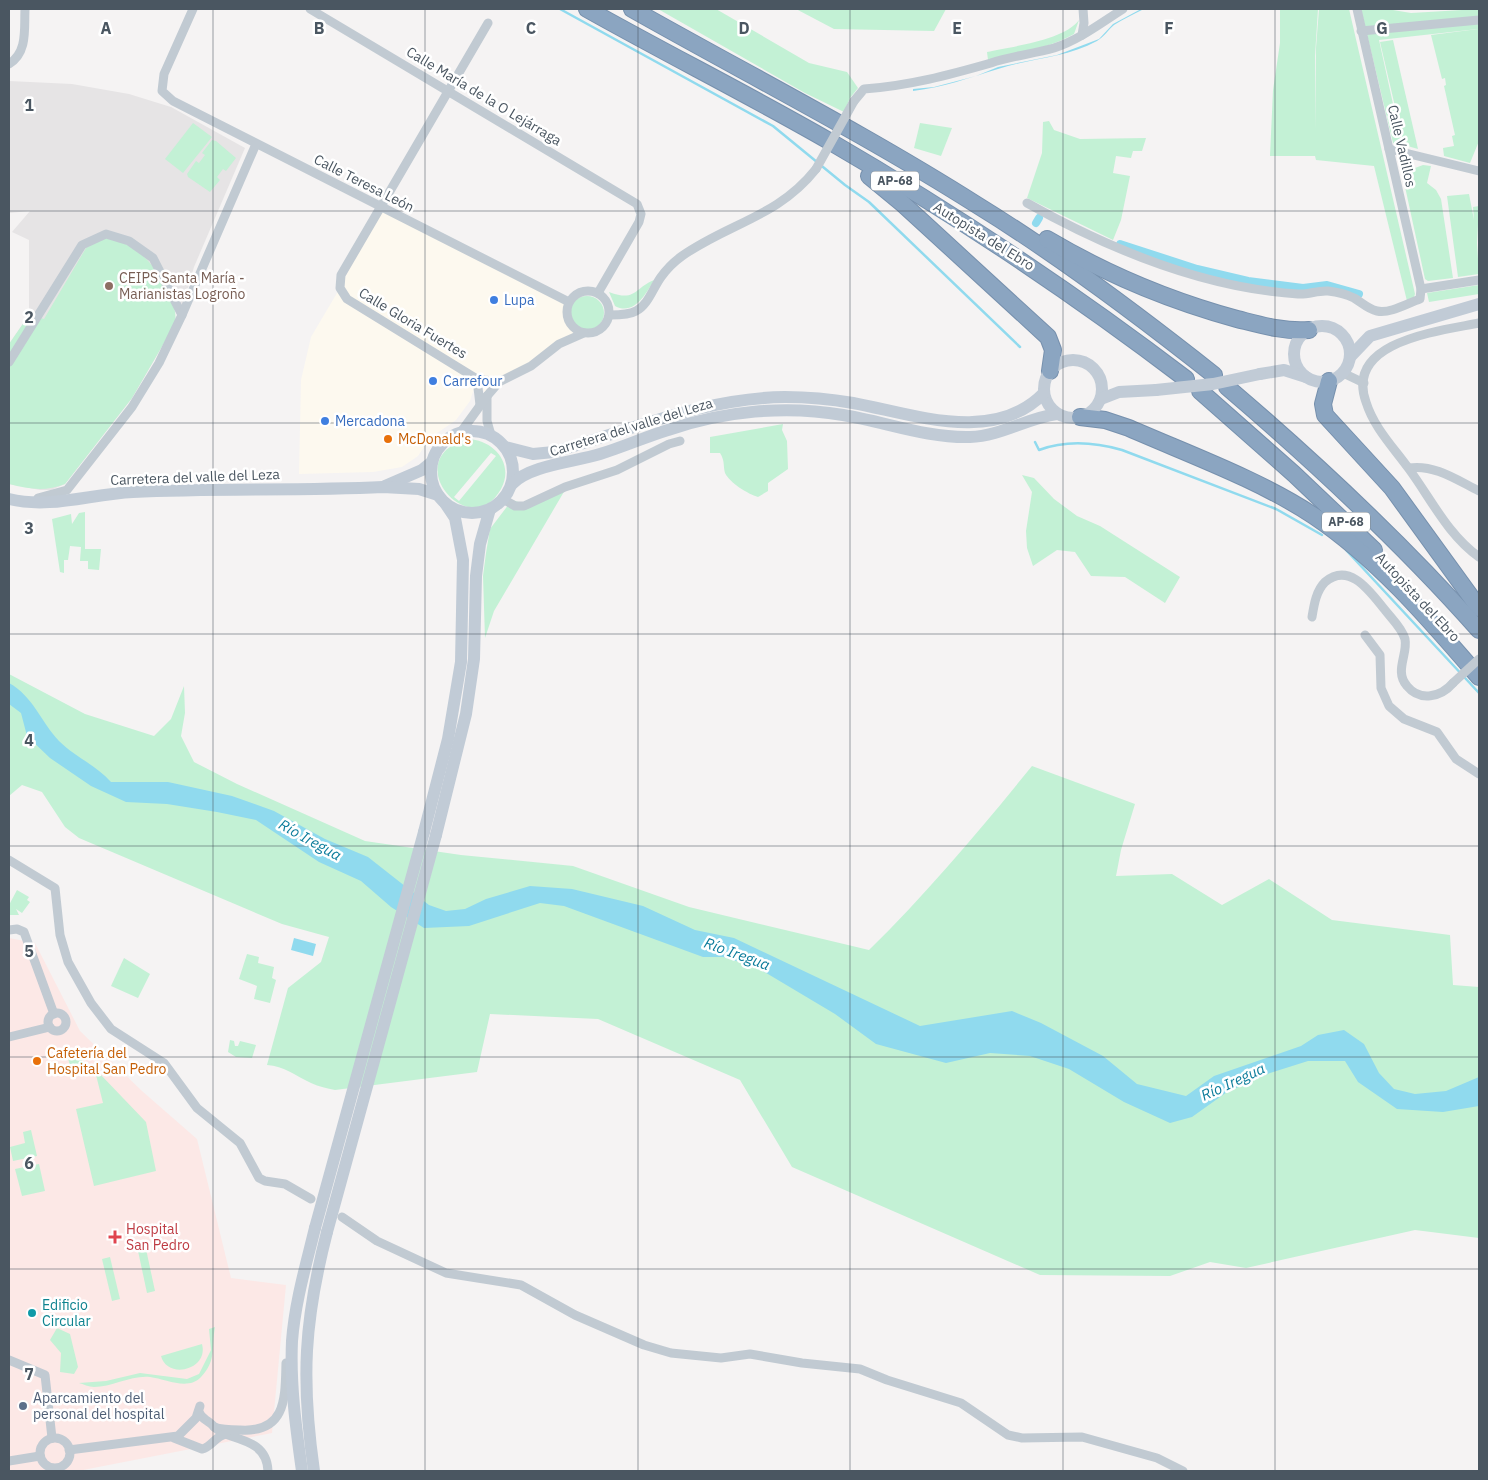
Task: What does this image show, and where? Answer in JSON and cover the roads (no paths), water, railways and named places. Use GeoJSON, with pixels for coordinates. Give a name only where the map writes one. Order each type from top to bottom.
{"type":"FeatureCollection","features":[{"type":"Feature","properties":{"kind":"highway","name":"Autopista del Ebro"},"geometry":{"type":"LineString","coordinates":[[587,9],[828,140],[977,231],[1088,306],[1186,380]]}},
{"type":"Feature","properties":{"kind":"highway","name":"Autopista del Ebro"},"geometry":{"type":"LineString","coordinates":[[632,9],[862,136],[1010,226],[1135,312],[1214,375]]}},
{"type":"Feature","properties":{"kind":"highway"},"geometry":{"type":"LineString","coordinates":[[664,52],[828,148],[880,184],[1048,337],[1053,350],[1050,371]]}},
{"type":"Feature","properties":{"kind":"highway"},"geometry":{"type":"LineString","coordinates":[[761,80],[894,149],[1062,247],[1124,279],[1182,302],[1231,317],[1291,331],[1309,330]]}},
{"type":"Feature","properties":{"kind":"highway"},"geometry":{"type":"LineString","coordinates":[[1336,377],[1323,404],[1325,415],[1392,488],[1479,608]]}},
{"type":"Feature","properties":{"kind":"highway","name":"Autopista del Ebro"},"geometry":{"type":"LineString","coordinates":[[1228,387],[1340,485],[1422,568],[1479,630]]}},
{"type":"Feature","properties":{"kind":"highway","name":"Autopista del Ebro"},"geometry":{"type":"LineString","coordinates":[[1200,392],[1336,513],[1416,592],[1479,664]]}},
{"type":"Feature","properties":{"kind":"highway"},"geometry":{"type":"LineString","coordinates":[[1080,417],[1105,420],[1129,428],[1273,493],[1312,515],[1357,548],[1378,567],[1479,677]]}},
{"type":"Feature","properties":{"kind":"main road"},"geometry":{"type":"LineString","coordinates":[[1273,370],[1283,363],[1309,330],[1321,326],[1340,332],[1370,336],[1479,304]]}},
{"type":"Feature","properties":{"kind":"main road"},"geometry":{"type":"LineString","coordinates":[[1340,332],[1348,343],[1350,356]]}},
{"type":"Feature","properties":{"kind":"main road"},"geometry":{"type":"LineString","coordinates":[[1100,399],[1118,392],[1213,384],[1273,370],[1284,370],[1314,381],[1336,377],[1350,356],[1370,336]]}},
{"type":"Feature","properties":{"kind":"main road"},"geometry":{"type":"LineString","coordinates":[[1297,344],[1295,359],[1301,373],[1307,378]]}},
{"type":"Feature","properties":{"kind":"main road"},"geometry":{"type":"LineString","coordinates":[[1064,361],[1081,361],[1096,371],[1102,385],[1100,399],[1094,409],[1080,417],[1069,418],[1057,414],[1047,404],[1044,393],[1044,381],[1050,371],[1064,361]]}},
{"type":"Feature","properties":{"kind":"main road"},"geometry":{"type":"LineString","coordinates":[[1102,385],[1118,392]]}},
{"type":"Feature","properties":{"kind":"main road","name":"Carretera del valle del Leza"},"geometry":{"type":"LineString","coordinates":[[505,447],[533,454],[554,452],[686,410],[731,400],[816,398],[853,403],[930,419],[966,422],[983,421],[1018,412],[1031,405],[1044,393]]}},
{"type":"Feature","properties":{"kind":"main road","name":"Carretera del valle del Leza"},"geometry":{"type":"LineString","coordinates":[[512,484],[524,474],[600,454],[669,429],[725,414],[772,410],[822,412],[843,415],[905,430],[968,437],[991,435],[1057,414]]}},
{"type":"Feature","properties":{"kind":"main road"},"geometry":{"type":"LineString","coordinates":[[430,833],[461,662],[463,560],[455,518],[442,499],[431,476],[432,462],[441,444],[461,432],[476,431],[491,435],[505,447],[512,461],[512,484],[503,499],[490,509],[481,512],[462,512],[442,499]]}},
{"type":"Feature","properties":{"kind":"main road","name":"Carretera del valle del Leza"},"geometry":{"type":"LineString","coordinates":[[383,487],[422,470],[432,462]]}},
{"type":"Feature","properties":{"kind":"main road","name":"Carretera del valle del Leza"},"geometry":{"type":"LineString","coordinates":[[12,500],[60,503],[132,492],[383,487],[419,489],[442,499]]}},
{"type":"Feature","properties":{"kind":"main road"},"geometry":{"type":"LineString","coordinates":[[302,1471],[294,1410],[292,1367],[292,1340],[301,1282],[321,1230],[430,833],[466,714],[474,659],[479,552],[490,509]]}},
{"type":"Feature","properties":{"kind":"main road"},"geometry":{"type":"LineString","coordinates":[[314,1471],[306,1418],[306,1336],[321,1230]]}},
{"type":"Feature","properties":{"kind":"street"},"geometry":{"type":"LineString","coordinates":[[9,64],[17,58],[22,50],[25,9]]}},
{"type":"Feature","properties":{"kind":"street","name":"Calle Teresa León"},"geometry":{"type":"LineString","coordinates":[[193,9],[163,78],[162,91],[172,101],[569,302]]}},
{"type":"Feature","properties":{"kind":"street","name":"Calle María de la O Lejárraga"},"geometry":{"type":"LineString","coordinates":[[310,9],[632,200],[640,210],[639,222],[598,293]]}},
{"type":"Feature","properties":{"kind":"street"},"geometry":{"type":"LineString","coordinates":[[1082,35],[1084,23],[1083,9]]}},
{"type":"Feature","properties":{"kind":"street"},"geometry":{"type":"LineString","coordinates":[[610,315],[636,312],[643,305],[661,277],[680,257],[700,244],[777,205],[805,183],[816,168],[854,101],[864,90],[885,88],[955,74],[992,62],[1054,48],[1082,35],[1123,9]]}},
{"type":"Feature","properties":{"kind":"street","name":"Calle Vadillos"},"geometry":{"type":"LineString","coordinates":[[1357,9],[1421,289]]}},
{"type":"Feature","properties":{"kind":"street"},"geometry":{"type":"LineString","coordinates":[[1361,31],[1479,20]]}},
{"type":"Feature","properties":{"kind":"street","name":"Calle Gloria Fuertes"},"geometry":{"type":"LineString","coordinates":[[477,378],[347,299],[340,288],[341,275],[488,23]]}},
{"type":"Feature","properties":{"kind":"street"},"geometry":{"type":"LineString","coordinates":[[12,500],[46,496],[67,490],[132,408],[159,362],[182,315],[256,144]]}},
{"type":"Feature","properties":{"kind":"street"},"geometry":{"type":"LineString","coordinates":[[1389,149],[1479,171]]}},
{"type":"Feature","properties":{"kind":"street"},"geometry":{"type":"LineString","coordinates":[[1026,204],[1084,234],[1131,254],[1220,281],[1300,294],[1326,291],[1338,293],[1354,298],[1376,311],[1389,310],[1420,299],[1421,289],[1479,280]]}},
{"type":"Feature","properties":{"kind":"street"},"geometry":{"type":"LineString","coordinates":[[9,362],[80,249],[89,240],[106,234],[129,241],[154,258],[182,315]]}},
{"type":"Feature","properties":{"kind":"street"},"geometry":{"type":"LineString","coordinates":[[570,324],[584,333],[590,334],[602,328],[610,315],[606,300],[598,293],[585,291],[579,293],[569,302],[567,315],[570,324],[570,339]]}},
{"type":"Feature","properties":{"kind":"street"},"geometry":{"type":"LineString","coordinates":[[1479,323],[1417,337],[1391,346],[1376,356],[1370,364],[1364,383],[1365,402],[1374,421],[1409,468],[1455,536],[1479,557]]}},
{"type":"Feature","properties":{"kind":"street"},"geometry":{"type":"LineString","coordinates":[[461,432],[499,382],[531,366],[545,354],[584,333]]}},
{"type":"Feature","properties":{"kind":"street"},"geometry":{"type":"LineString","coordinates":[[1336,377],[1364,383]]}},
{"type":"Feature","properties":{"kind":"street"},"geometry":{"type":"LineString","coordinates":[[480,406],[477,378],[499,382]]}},
{"type":"Feature","properties":{"kind":"street"},"geometry":{"type":"LineString","coordinates":[[487,396],[487,421],[491,435]]}},
{"type":"Feature","properties":{"kind":"street"},"geometry":{"type":"LineString","coordinates":[[503,499],[515,506],[524,506],[565,486],[618,470],[669,444],[680,441]]}},
{"type":"Feature","properties":{"kind":"street"},"geometry":{"type":"LineString","coordinates":[[1409,468],[1421,466],[1432,469],[1479,491]]}},
{"type":"Feature","properties":{"kind":"street"},"geometry":{"type":"LineString","coordinates":[[1312,617],[1315,600],[1321,586],[1328,580],[1340,575],[1353,577],[1363,583],[1404,635],[1405,648],[1401,669],[1406,685],[1411,691],[1425,697],[1437,694],[1453,683],[1479,659]]}},
{"type":"Feature","properties":{"kind":"street"},"geometry":{"type":"LineString","coordinates":[[1365,635],[1380,655],[1381,688],[1389,706],[1404,719],[1437,732],[1456,759],[1479,774]]}},
{"type":"Feature","properties":{"kind":"street"},"geometry":{"type":"LineString","coordinates":[[9,860],[55,888],[60,935],[68,962],[92,1004],[110,1029],[164,1064],[197,1108],[240,1144],[259,1178],[265,1181],[285,1184],[310,1199]]}},
{"type":"Feature","properties":{"kind":"street"},"geometry":{"type":"LineString","coordinates":[[9,930],[17,929],[24,932],[54,1014]]}},
{"type":"Feature","properties":{"kind":"street"},"geometry":{"type":"LineString","coordinates":[[9,1037],[50,1027],[59,1031],[66,1024],[64,1016],[54,1014]]}},
{"type":"Feature","properties":{"kind":"street"},"geometry":{"type":"LineString","coordinates":[[50,1027],[49,1021],[54,1014]]}},
{"type":"Feature","properties":{"kind":"street"},"geometry":{"type":"LineString","coordinates":[[342,1217],[377,1240],[446,1273],[521,1285],[575,1315],[644,1344],[671,1353],[721,1358],[750,1354],[802,1363],[860,1368],[893,1382],[961,1403],[1008,1435],[1022,1438],[1082,1437],[1157,1458],[1183,1471]]}},
{"type":"Feature","properties":{"kind":"street"},"geometry":{"type":"LineString","coordinates":[[214,1427],[255,1430],[270,1424],[280,1412],[284,1402],[287,1329],[290,1310],[301,1282]]}},
{"type":"Feature","properties":{"kind":"street"},"geometry":{"type":"LineString","coordinates":[[9,1360],[45,1375],[52,1438]]}},
{"type":"Feature","properties":{"kind":"street"},"geometry":{"type":"LineString","coordinates":[[174,1438],[186,1430],[200,1409],[206,1420],[214,1427],[256,1446],[264,1455],[268,1471]]}},
{"type":"Feature","properties":{"kind":"street"},"geometry":{"type":"LineString","coordinates":[[192,1422],[206,1420]]}},
{"type":"Feature","properties":{"kind":"street"},"geometry":{"type":"LineString","coordinates":[[214,1427],[214,1441]]}},
{"type":"Feature","properties":{"kind":"street"},"geometry":{"type":"LineString","coordinates":[[186,1430],[188,1442],[192,1447],[202,1449],[226,1434]]}},
{"type":"Feature","properties":{"kind":"street"},"geometry":{"type":"LineString","coordinates":[[52,1438],[63,1440],[69,1450],[65,1463],[57,1467],[48,1466],[40,1456],[44,1443],[52,1438]]}},
{"type":"Feature","properties":{"kind":"street"},"geometry":{"type":"LineString","coordinates":[[69,1450],[174,1438],[188,1442]]}},
{"type":"Feature","properties":{"kind":"street"},"geometry":{"type":"LineString","coordinates":[[9,1461],[40,1456]]}},
{"type":"Feature","properties":{"kind":"water"},"geometry":{"type":"Polygon","coordinates":[[[1144,9],[1114,25],[1099,39],[1113,24],[1144,9]]]}},
{"type":"Feature","properties":{"kind":"water"},"geometry":{"type":"Polygon","coordinates":[[[1099,39],[1073,51],[1058,55],[1099,39]]]}},
{"type":"Feature","properties":{"kind":"water"},"geometry":{"type":"Polygon","coordinates":[[[1046,57],[1010,65],[977,76],[998,67],[1046,57]]]}},
{"type":"Feature","properties":{"kind":"water"},"geometry":{"type":"Polygon","coordinates":[[[975,76],[946,85],[913,91],[913,89],[934,87],[975,76]]]}},
{"type":"Feature","properties":{"kind":"water","name":"Río Iregua"},"geometry":{"type":"Polygon","coordinates":[[[9,683],[31,702],[59,741],[111,782],[168,782],[232,796],[274,811],[325,839],[368,857],[429,905],[446,911],[465,909],[486,899],[530,886],[572,889],[643,906],[695,930],[734,938],[920,1026],[1012,1011],[1041,1023],[1103,1056],[1137,1084],[1186,1096],[1214,1076],[1301,1046],[1318,1035],[1344,1030],[1364,1044],[1379,1073],[1394,1089],[1415,1094],[1446,1091],[1479,1077],[1479,1106],[1443,1112],[1397,1109],[1358,1082],[1345,1061],[1308,1061],[1270,1073],[1227,1092],[1192,1117],[1170,1123],[1124,1102],[1069,1069],[1030,1056],[990,1053],[946,1063],[876,1044],[835,1014],[756,967],[723,957],[703,957],[564,906],[540,903],[469,926],[424,928],[391,907],[361,881],[319,862],[256,820],[167,804],[126,802],[91,786],[50,758],[27,736],[21,713],[9,704],[9,683]]]}},
{"type":"Feature","properties":{"kind":"water"},"geometry":{"type":"Polygon","coordinates":[[[294,938],[316,944],[313,956],[291,950],[294,938]]]}},
{"type":"Feature","properties":{"kind":"waterway"},"geometry":{"type":"LineString","coordinates":[[560,9],[773,126],[845,185],[869,202],[1020,347]]}},
{"type":"Feature","properties":{"kind":"waterway"},"geometry":{"type":"LineString","coordinates":[[1036,223],[1039,218]]}},
{"type":"Feature","properties":{"kind":"waterway"},"geometry":{"type":"LineString","coordinates":[[1120,244],[1197,269],[1248,281],[1303,288],[1327,285],[1359,294]]}},
{"type":"Feature","properties":{"kind":"waterway"},"geometry":{"type":"LineString","coordinates":[[1035,442],[1039,450],[1070,443],[1101,445],[1122,450],[1276,509],[1322,535]]}},
{"type":"Feature","properties":{"kind":"waterway"},"geometry":{"type":"LineString","coordinates":[[1346,550],[1479,693]]}},
{"type":"Feature","properties":{"kind":"place","name":"CEIPS Santa María - Marianistas Logroño"},"geometry":{"type":"Point","coordinates":[109,286]}},
{"type":"Feature","properties":{"kind":"place","name":"Lupa"},"geometry":{"type":"Point","coordinates":[494,300]}},
{"type":"Feature","properties":{"kind":"place","name":"Carrefour"},"geometry":{"type":"Point","coordinates":[433,381]}},
{"type":"Feature","properties":{"kind":"place","name":"Mercadona"},"geometry":{"type":"Point","coordinates":[325,421]}},
{"type":"Feature","properties":{"kind":"place","name":"McDonald's"},"geometry":{"type":"Point","coordinates":[388,439]}},
{"type":"Feature","properties":{"kind":"place","name":"Cafetería del Hospital San Pedro"},"geometry":{"type":"Point","coordinates":[37,1061]}},
{"type":"Feature","properties":{"kind":"place","name":"Hospital San Pedro"},"geometry":{"type":"Point","coordinates":[115,1237]}},
{"type":"Feature","properties":{"kind":"place","name":"Edificio Circular"},"geometry":{"type":"Point","coordinates":[32,1313]}},
{"type":"Feature","properties":{"kind":"place","name":"Aparcamiento del personal del hospital"},"geometry":{"type":"Point","coordinates":[23,1406]}}]}
